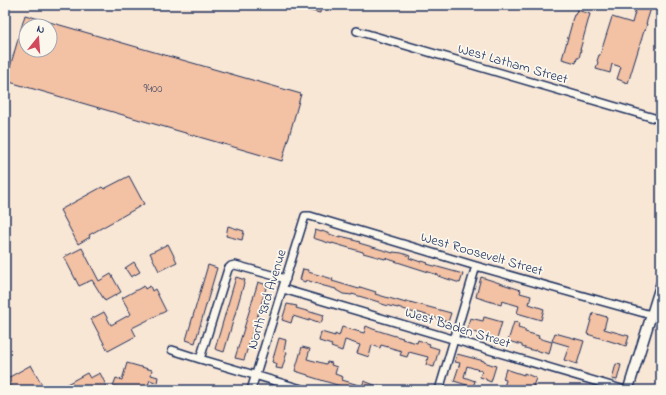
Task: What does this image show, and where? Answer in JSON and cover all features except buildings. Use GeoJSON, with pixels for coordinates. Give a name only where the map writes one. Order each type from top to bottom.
{"type":"FeatureCollection","features":[{"type":"Feature","properties":{"kind":"main road"},"geometry":{"type":"LineString","coordinates":[[628,390],[661,284]]}},
{"type":"Feature","properties":{"kind":"street","name":"West Latham Street"},"geometry":{"type":"LineString","coordinates":[[357,31],[661,120]]}},
{"type":"Feature","properties":{"kind":"street","name":"West Roosevelt Street"},"geometry":{"type":"LineString","coordinates":[[305,216],[310,216],[476,266],[651,315]]}},
{"type":"Feature","properties":{"kind":"street","name":"North 93rd Avenue"},"geometry":{"type":"LineString","coordinates":[[251,390],[305,216]]}},
{"type":"Feature","properties":{"kind":"street"},"geometry":{"type":"LineString","coordinates":[[200,359],[228,269],[231,266],[235,265],[286,279]]}},
{"type":"Feature","properties":{"kind":"street"},"geometry":{"type":"LineString","coordinates":[[439,390],[476,266]]}},
{"type":"Feature","properties":{"kind":"street","name":"West Baden Street"},"geometry":{"type":"LineString","coordinates":[[283,289],[625,390]]}},
{"type":"Feature","properties":{"kind":"street"},"geometry":{"type":"LineString","coordinates":[[172,350],[305,390]]}}]}
